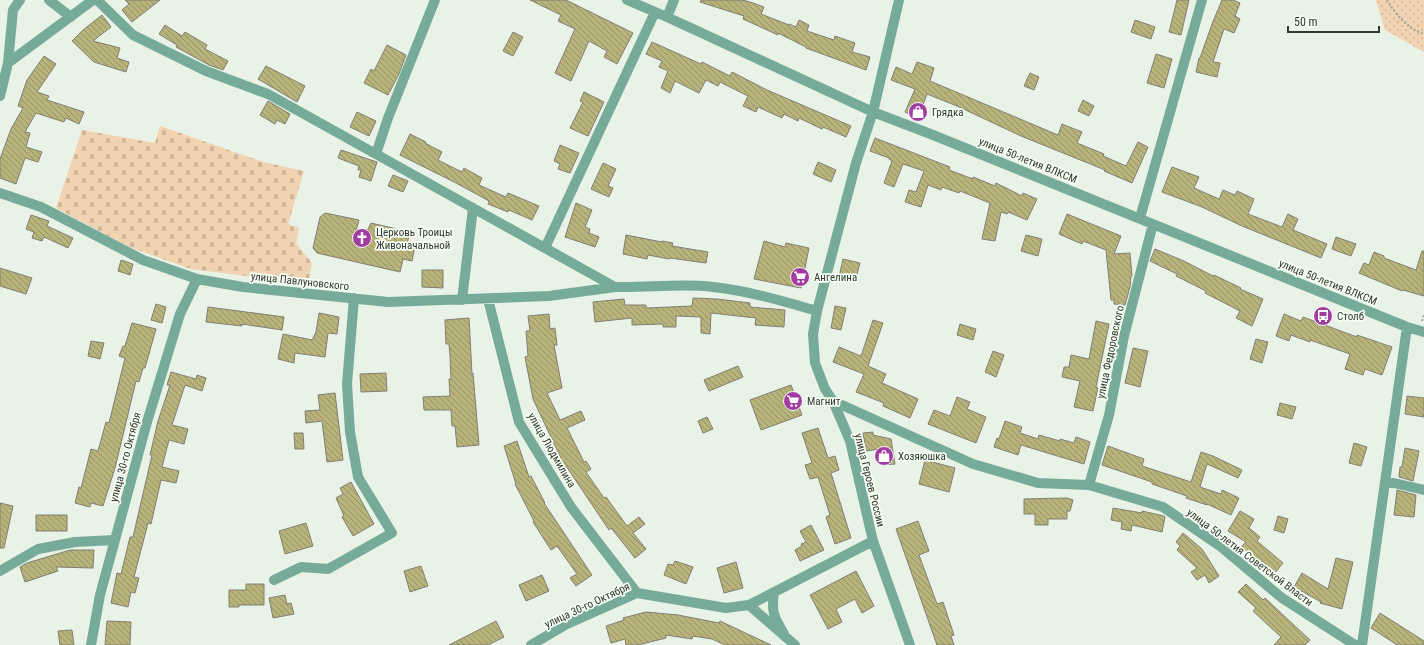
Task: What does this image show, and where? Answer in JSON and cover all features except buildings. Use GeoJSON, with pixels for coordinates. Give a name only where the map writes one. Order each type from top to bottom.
{"type":"FeatureCollection","features":[{"type":"Feature","properties":{"kind":"street"},"geometry":{"type":"LineString","coordinates":[[0,96],[8,63],[13,10],[20,0]]}},
{"type":"Feature","properties":{"kind":"street"},"geometry":{"type":"LineString","coordinates":[[49,0],[71,16]]}},
{"type":"Feature","properties":{"kind":"street"},"geometry":{"type":"LineString","coordinates":[[8,63],[93,0]]}},
{"type":"Feature","properties":{"kind":"street"},"geometry":{"type":"LineString","coordinates":[[97,0],[133,35],[206,71],[268,94],[616,287]]}},
{"type":"Feature","properties":{"kind":"street"},"geometry":{"type":"LineString","coordinates":[[376,154],[388,118],[435,0]]}},
{"type":"Feature","properties":{"kind":"street","name":"улица 50-летия ВЛКСМ"},"geometry":{"type":"LineString","coordinates":[[627,0],[873,112],[928,132],[1407,327],[1424,332]]}},
{"type":"Feature","properties":{"kind":"street"},"geometry":{"type":"LineString","coordinates":[[667,17],[674,0]]}},
{"type":"Feature","properties":{"kind":"street","name":"улица Героев России"},"geometry":{"type":"LineString","coordinates":[[899,0],[873,112],[856,163],[817,311],[813,334],[815,363],[825,389],[833,401],[850,442],[873,541],[910,645]]}},
{"type":"Feature","properties":{"kind":"street"},"geometry":{"type":"LineString","coordinates":[[1140,218],[1202,0]]}},
{"type":"Feature","properties":{"kind":"street"},"geometry":{"type":"LineString","coordinates":[[545,248],[655,12]]}},
{"type":"Feature","properties":{"kind":"street","name":"улица Павлуновского"},"geometry":{"type":"LineString","coordinates":[[0,193],[41,207],[143,260],[197,279],[243,287],[388,302],[549,296],[616,287],[677,285],[713,287],[760,295],[817,311]]}},
{"type":"Feature","properties":{"kind":"street"},"geometry":{"type":"LineString","coordinates":[[462,300],[473,208]]}},
{"type":"Feature","properties":{"kind":"street","name":"улица Федоровского"},"geometry":{"type":"LineString","coordinates":[[1089,485],[1109,415],[1124,336],[1153,224]]}},
{"type":"Feature","properties":{"kind":"street","name":"улица 30-го Октября"},"geometry":{"type":"LineString","coordinates":[[92,645],[100,595],[147,422],[180,314],[197,279]]}},
{"type":"Feature","properties":{"kind":"street"},"geometry":{"type":"LineString","coordinates":[[274,580],[301,567],[328,569],[392,533],[358,477],[350,432],[347,384],[354,298]]}},
{"type":"Feature","properties":{"kind":"street","name":"улица Людмилина"},"geometry":{"type":"LineString","coordinates":[[488,299],[519,422],[571,507],[636,593]]}},
{"type":"Feature","properties":{"kind":"street"},"geometry":{"type":"LineString","coordinates":[[1362,645],[1407,327]]}},
{"type":"Feature","properties":{"kind":"street","name":"улица 50-летия Советской Власти"},"geometry":{"type":"LineString","coordinates":[[833,401],[972,464],[1038,483],[1089,485],[1163,508],[1220,546],[1282,598],[1355,645]]}},
{"type":"Feature","properties":{"kind":"street"},"geometry":{"type":"LineString","coordinates":[[1385,481],[1424,490]]}},
{"type":"Feature","properties":{"kind":"street"},"geometry":{"type":"LineString","coordinates":[[0,571],[38,549],[76,542],[115,540]]}},
{"type":"Feature","properties":{"kind":"street"},"geometry":{"type":"LineString","coordinates":[[791,642],[749,606],[873,541]]}},
{"type":"Feature","properties":{"kind":"street"},"geometry":{"type":"LineString","coordinates":[[774,592],[772,607],[775,618],[791,642]]}},
{"type":"Feature","properties":{"kind":"street","name":"улица 30-го Октября"},"geometry":{"type":"LineString","coordinates":[[531,645],[567,624],[636,593],[726,608],[749,606]]}},
{"type":"Feature","properties":{"kind":"path"},"geometry":{"type":"LineString","coordinates":[[1387,0],[1391,7],[1407,25],[1424,34]]}},
{"type":"Feature","properties":{"kind":"green space"},"geometry":{"type":"Polygon","coordinates":[[[1376,0],[1424,0],[1424,52],[1385,30],[1376,0]]]}},
{"type":"Feature","properties":{"kind":"green space"},"geometry":{"type":"Polygon","coordinates":[[[160,126],[263,162],[304,171],[288,224],[299,228],[296,243],[312,263],[308,284],[191,269],[129,247],[56,208],[82,130],[155,143],[160,126]]]}},
{"type":"Feature","properties":{"kind":"place","name":"Грядка"},"geometry":{"type":"Point","coordinates":[918,112]}},
{"type":"Feature","properties":{"kind":"place","name":"Церковь Троицы Живоначальной"},"geometry":{"type":"Point","coordinates":[362,238]}},
{"type":"Feature","properties":{"kind":"place","name":"Ангелина"},"geometry":{"type":"Point","coordinates":[800,277]}},
{"type":"Feature","properties":{"kind":"place","name":"Столб"},"geometry":{"type":"Point","coordinates":[1323,316]}},
{"type":"Feature","properties":{"kind":"place","name":"Магнит"},"geometry":{"type":"Point","coordinates":[793,401]}},
{"type":"Feature","properties":{"kind":"place","name":"Хозяюшка"},"geometry":{"type":"Point","coordinates":[884,456]}}]}
